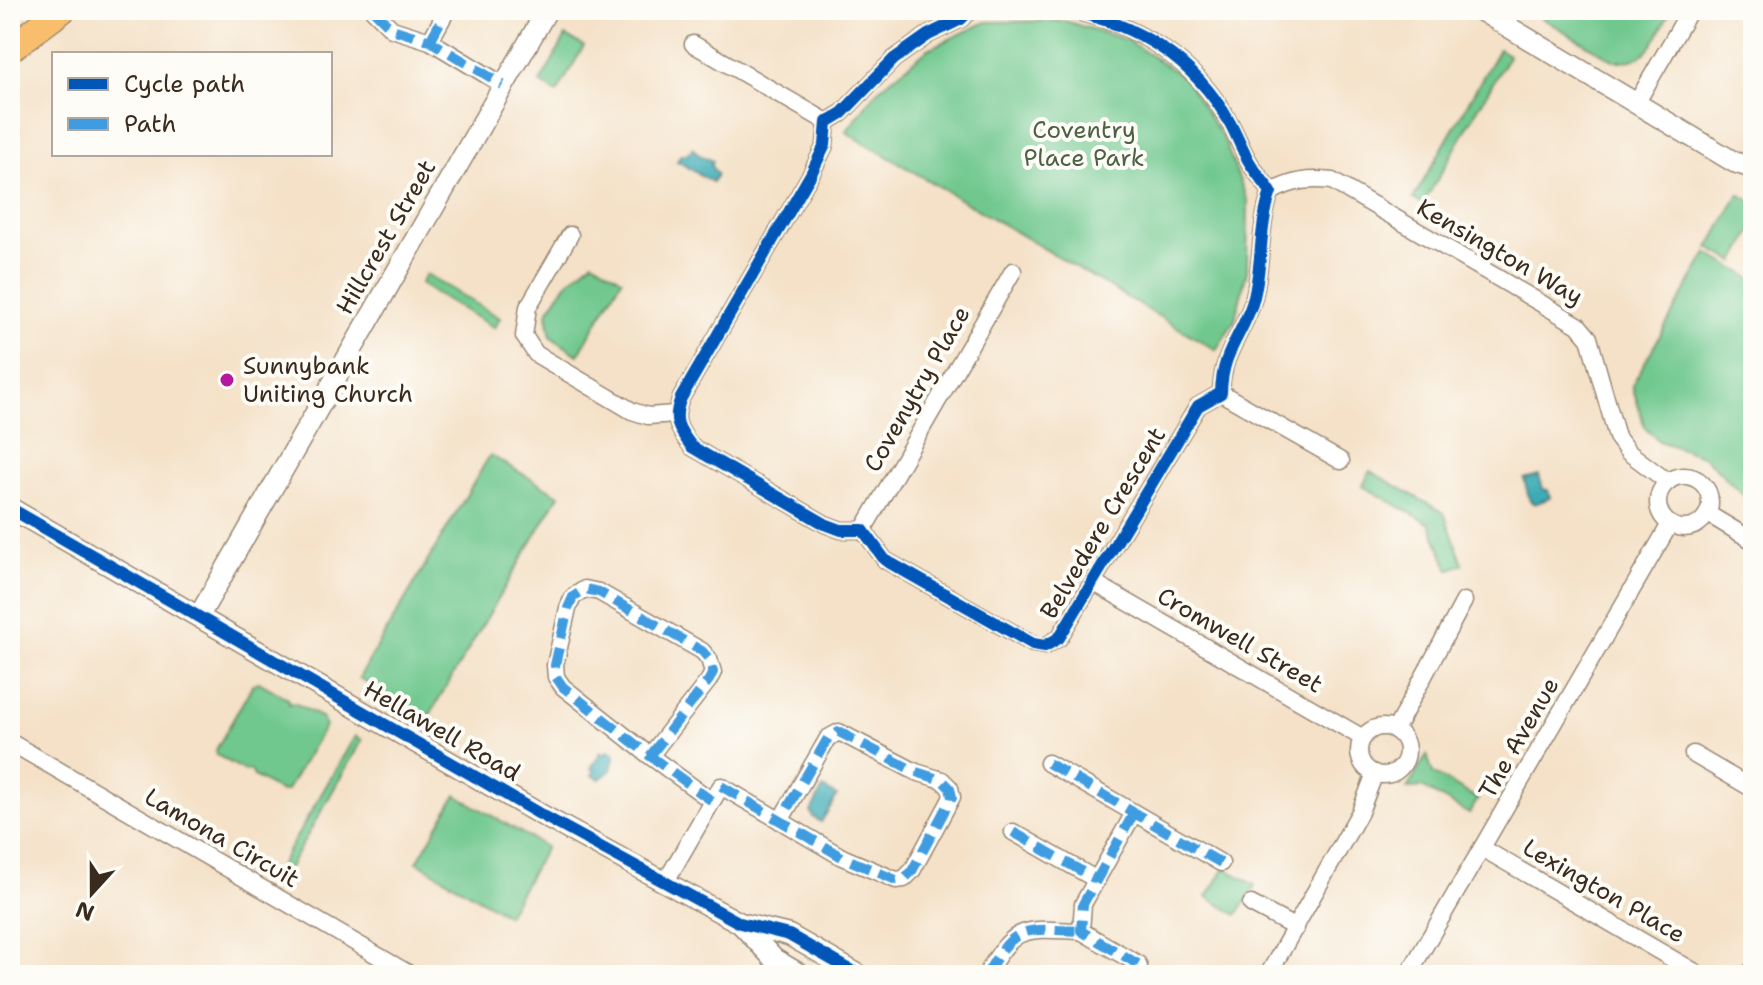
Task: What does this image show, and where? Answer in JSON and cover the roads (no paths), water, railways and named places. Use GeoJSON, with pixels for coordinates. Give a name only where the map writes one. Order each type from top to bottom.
{"type":"FeatureCollection","features":[{"type":"Feature","properties":{"kind":"main road"},"geometry":{"type":"LineString","coordinates":[[10,49],[62,10]]}},
{"type":"Feature","properties":{"kind":"street"},"geometry":{"type":"LineString","coordinates":[[373,10],[392,29],[430,41],[503,85]]}},
{"type":"Feature","properties":{"kind":"street"},"geometry":{"type":"LineString","coordinates":[[430,41],[447,10]]}},
{"type":"Feature","properties":{"kind":"street","name":"Hillcrest Street"},"geometry":{"type":"LineString","coordinates":[[199,616],[547,10]]}},
{"type":"Feature","properties":{"kind":"street"},"geometry":{"type":"LineString","coordinates":[[827,122],[842,113],[894,59],[928,35],[961,19],[970,10]]}},
{"type":"Feature","properties":{"kind":"street"},"geometry":{"type":"LineString","coordinates":[[1068,10],[1107,20],[1144,36],[1183,62],[1210,93],[1229,122],[1247,159],[1271,192],[1264,212],[1252,304],[1221,370],[1221,393],[1341,461]]}},
{"type":"Feature","properties":{"kind":"street"},"geometry":{"type":"LineString","coordinates":[[1480,10],[1734,162],[1753,168]]}},
{"type":"Feature","properties":{"kind":"street"},"geometry":{"type":"LineString","coordinates":[[1637,102],[1690,10]]}},
{"type":"Feature","properties":{"kind":"street"},"geometry":{"type":"LineString","coordinates":[[693,44],[827,122]]}},
{"type":"Feature","properties":{"kind":"street"},"geometry":{"type":"LineString","coordinates":[[827,122],[825,145],[811,174],[681,398],[675,414],[678,430],[692,447],[825,524],[841,530],[863,530]]}},
{"type":"Feature","properties":{"kind":"street","name":"Kensington Way"},"geometry":{"type":"LineString","coordinates":[[1271,192],[1289,183],[1311,179],[1332,181],[1578,325],[1589,338],[1617,437],[1628,452],[1668,482]]}},
{"type":"Feature","properties":{"kind":"street"},"geometry":{"type":"LineString","coordinates":[[570,235],[528,307],[524,336],[536,354],[632,411],[648,416],[675,414]]}},
{"type":"Feature","properties":{"kind":"street","name":"Covenytry Place"},"geometry":{"type":"LineString","coordinates":[[863,530],[1013,271]]}},
{"type":"Feature","properties":{"kind":"street","name":"Belvedere Crescent"},"geometry":{"type":"LineString","coordinates":[[863,530],[885,560],[1033,644],[1045,646],[1059,638],[1198,406],[1221,393]]}},
{"type":"Feature","properties":{"kind":"street"},"geometry":{"type":"LineString","coordinates":[[1684,476],[1701,482],[1710,497],[1708,514],[1697,525],[1690,528],[1670,524],[1663,517],[1658,503],[1659,495],[1668,482],[1684,476]]}},
{"type":"Feature","properties":{"kind":"street","name":"Hellawell Road"},"geometry":{"type":"LineString","coordinates":[[10,508],[538,813],[740,923],[789,935],[859,975]]}},
{"type":"Feature","properties":{"kind":"street"},"geometry":{"type":"LineString","coordinates":[[1708,514],[1753,541]]}},
{"type":"Feature","properties":{"kind":"street","name":"The Avenue"},"geometry":{"type":"LineString","coordinates":[[1408,975],[1670,524]]}},
{"type":"Feature","properties":{"kind":"street","name":"Cromwell Street"},"geometry":{"type":"LineString","coordinates":[[1093,582],[1363,738]]}},
{"type":"Feature","properties":{"kind":"street"},"geometry":{"type":"LineString","coordinates":[[650,756],[709,680],[713,672],[709,659],[702,651],[599,592],[585,589],[573,597],[568,608],[555,665],[556,677],[563,687],[650,756],[887,879],[904,879],[912,871],[952,797],[950,788],[942,780],[916,772],[839,732],[828,738],[780,821]]}},
{"type":"Feature","properties":{"kind":"street"},"geometry":{"type":"LineString","coordinates":[[1395,730],[1464,601]]}},
{"type":"Feature","properties":{"kind":"street"},"geometry":{"type":"LineString","coordinates":[[1380,727],[1395,730],[1407,745],[1406,759],[1390,774],[1375,773],[1361,758],[1363,738],[1380,727]]}},
{"type":"Feature","properties":{"kind":"street","name":"Lamona Circuit"},"geometry":{"type":"LineString","coordinates":[[10,742],[411,975]]}},
{"type":"Feature","properties":{"kind":"street"},"geometry":{"type":"LineString","coordinates":[[1693,754],[1753,789]]}},
{"type":"Feature","properties":{"kind":"street"},"geometry":{"type":"LineString","coordinates":[[1048,763],[1221,863]]}},
{"type":"Feature","properties":{"kind":"street"},"geometry":{"type":"LineString","coordinates":[[1268,975],[1360,812],[1375,773]]}},
{"type":"Feature","properties":{"kind":"street"},"geometry":{"type":"LineString","coordinates":[[666,881],[717,793]]}},
{"type":"Feature","properties":{"kind":"street"},"geometry":{"type":"LineString","coordinates":[[1081,931],[1083,904],[1134,813]]}},
{"type":"Feature","properties":{"kind":"street"},"geometry":{"type":"LineString","coordinates":[[1013,832],[1097,880]]}},
{"type":"Feature","properties":{"kind":"street","name":"Lexington Place"},"geometry":{"type":"LineString","coordinates":[[1482,848],[1700,975]]}},
{"type":"Feature","properties":{"kind":"street"},"geometry":{"type":"LineString","coordinates":[[1251,904],[1296,928]]}},
{"type":"Feature","properties":{"kind":"street","name":"Hellawell Road"},"geometry":{"type":"LineString","coordinates":[[740,923],[774,959],[801,975]]}},
{"type":"Feature","properties":{"kind":"street"},"geometry":{"type":"LineString","coordinates":[[986,975],[1002,947],[1030,930],[1081,931],[1140,970]]}},
{"type":"Feature","properties":{"kind":"street"},"geometry":{"type":"LineString","coordinates":[[1748,975],[1753,969]]}},
{"type":"Feature","properties":{"kind":"water"},"geometry":{"type":"Polygon","coordinates":[[[693,148],[699,155],[713,161],[711,166],[717,175],[712,182],[677,161],[681,154],[687,154],[693,148]]]}},
{"type":"Feature","properties":{"kind":"water"},"geometry":{"type":"Polygon","coordinates":[[[1539,475],[1543,489],[1548,490],[1550,498],[1535,504],[1530,501],[1524,479],[1539,475]]]}},
{"type":"Feature","properties":{"kind":"water"},"geometry":{"type":"Polygon","coordinates":[[[608,750],[615,754],[611,770],[600,779],[592,775],[595,770],[591,768],[601,752],[606,754],[608,750]]]}},
{"type":"Feature","properties":{"kind":"water"},"geometry":{"type":"Polygon","coordinates":[[[823,788],[837,796],[821,822],[811,812],[823,788]]]}},
{"type":"Feature","properties":{"kind":"place","name":"Sunnybank Uniting Church"},"geometry":{"type":"Point","coordinates":[227,380]}},
{"type":"Feature","properties":{"kind":"park label","name":"Coventry Place Park"},"geometry":{"type":"Point","coordinates":[1084,144]}}]}
